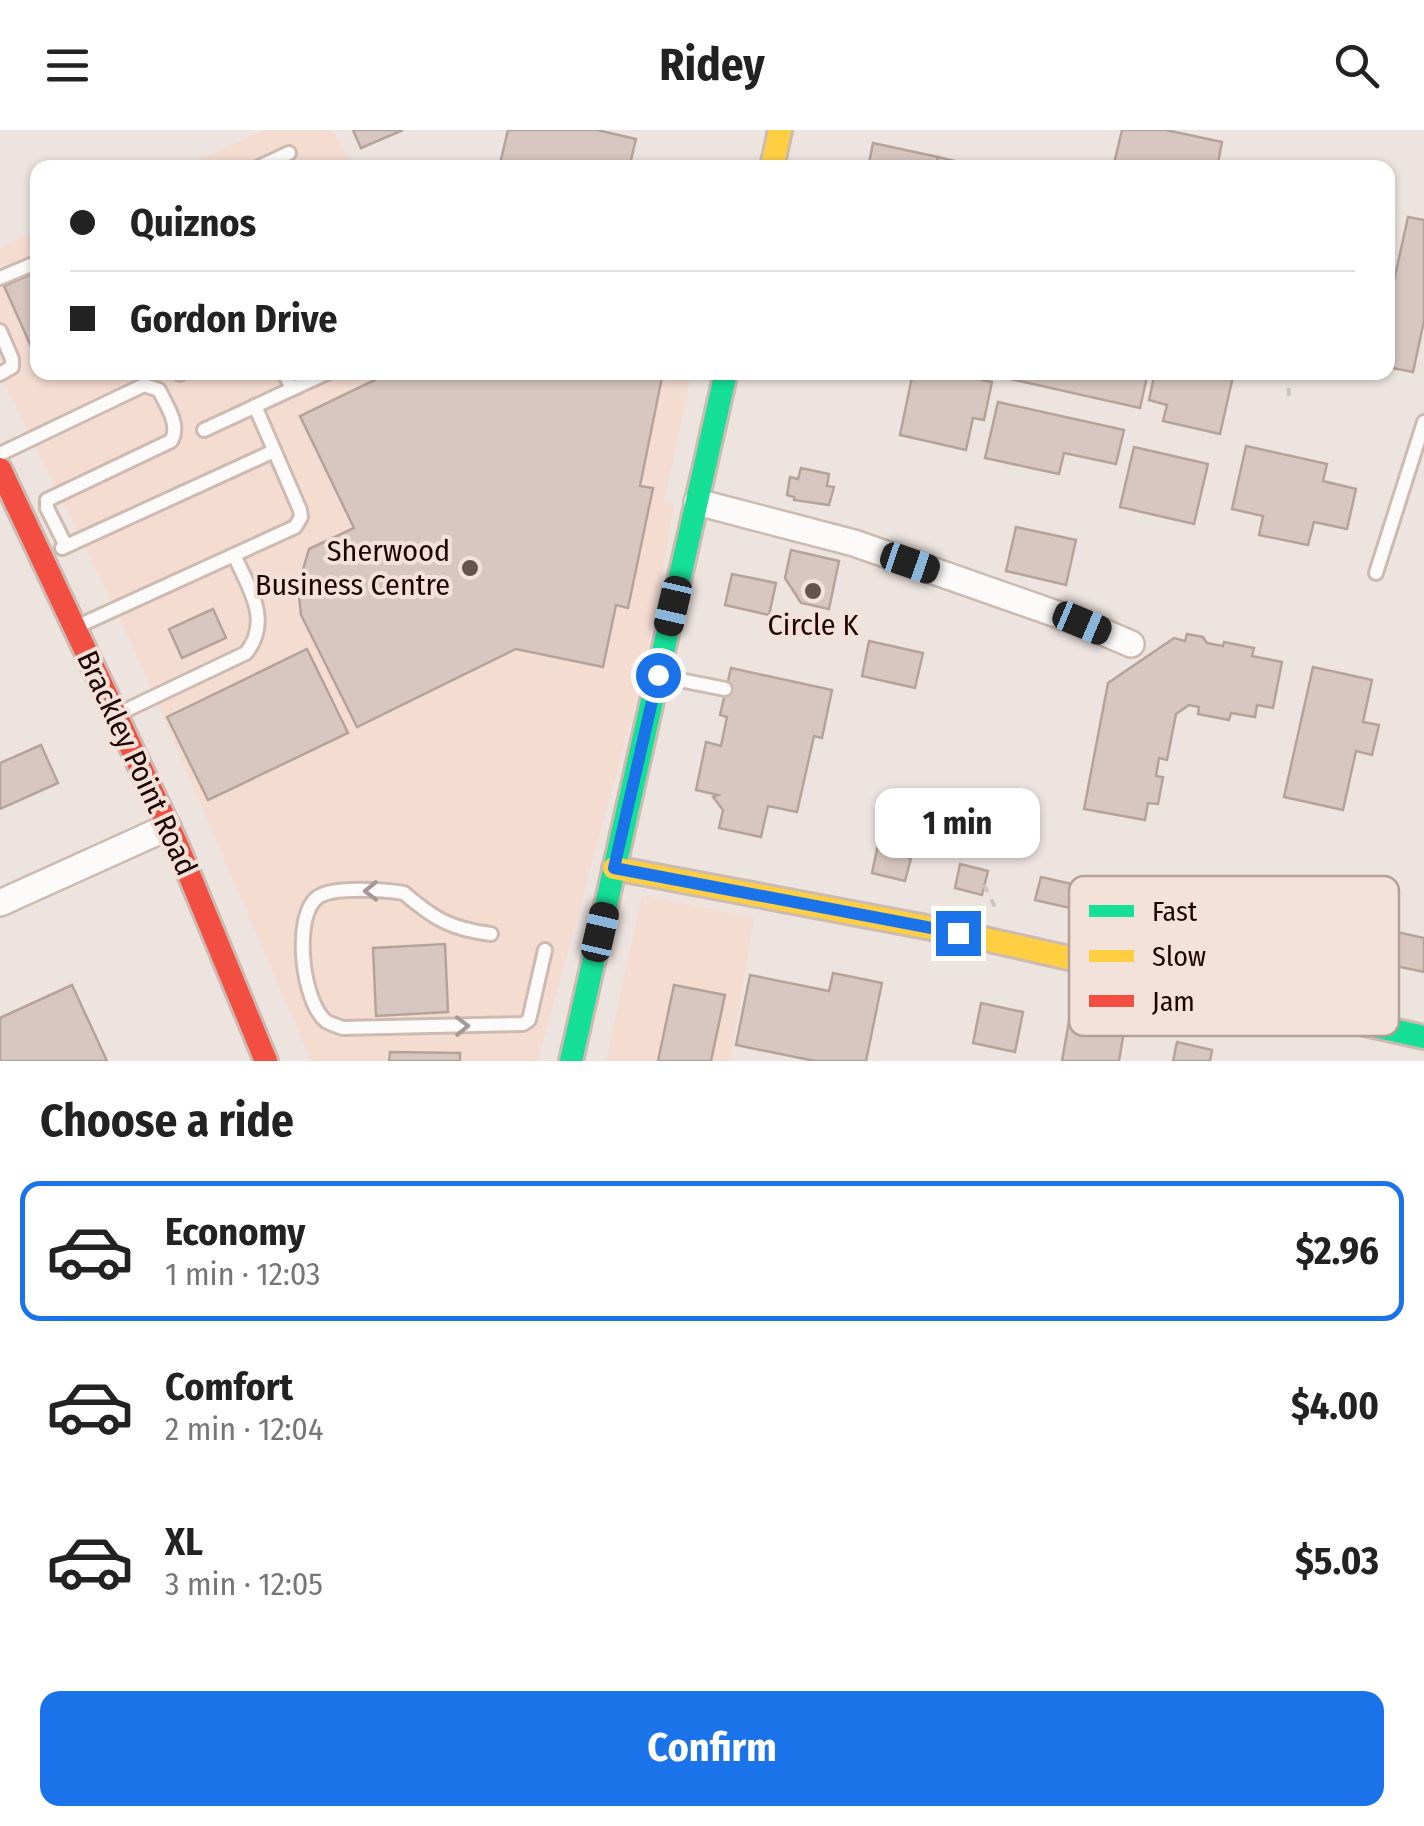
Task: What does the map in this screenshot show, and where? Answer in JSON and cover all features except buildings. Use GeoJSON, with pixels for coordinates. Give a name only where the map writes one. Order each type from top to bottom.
{"type":"FeatureCollection","features":[{"type":"Feature","properties":{"kind":"main road"},"geometry":{"type":"LineString","coordinates":[[774,160],[780,130]]}},
{"type":"Feature","properties":{"kind":"main road"},"geometry":{"type":"LineString","coordinates":[[571,1061],[724,380]]}},
{"type":"Feature","properties":{"kind":"main road","name":"Brackley Point Road"},"geometry":{"type":"LineString","coordinates":[[0,469],[168,827],[266,1061]]}},
{"type":"Feature","properties":{"kind":"main road"},"geometry":{"type":"LineString","coordinates":[[614,868],[1069,958]]}},
{"type":"Feature","properties":{"kind":"main road"},"geometry":{"type":"LineString","coordinates":[[1399,1031],[1424,1037]]}},
{"type":"Feature","properties":{"kind":"street"},"geometry":{"type":"LineString","coordinates":[[696,502],[854,543],[1082,623],[1130,644]]}},
{"type":"Feature","properties":{"kind":"street"},"geometry":{"type":"LineString","coordinates":[[0,904],[168,827]]}},
{"type":"Feature","properties":{"kind":"lane"},"geometry":{"type":"LineString","coordinates":[[274,160],[289,153]]}},
{"type":"Feature","properties":{"kind":"lane"},"geometry":{"type":"LineString","coordinates":[[0,278],[30,265]]}},
{"type":"Feature","properties":{"kind":"lane"},"geometry":{"type":"LineString","coordinates":[[0,330],[12,367],[0,374]]}},
{"type":"Feature","properties":{"kind":"lane"},"geometry":{"type":"LineString","coordinates":[[288,380],[292,389]]}},
{"type":"Feature","properties":{"kind":"lane"},"geometry":{"type":"LineString","coordinates":[[204,430],[312,380]]}},
{"type":"Feature","properties":{"kind":"lane"},"geometry":{"type":"LineString","coordinates":[[0,454],[144,385],[159,390],[175,425],[176,434],[171,441],[48,500],[47,508],[66,546]]}},
{"type":"Feature","properties":{"kind":"lane"},"geometry":{"type":"LineString","coordinates":[[74,628],[295,527],[301,518],[255,406]]}},
{"type":"Feature","properties":{"kind":"lane"},"geometry":{"type":"LineString","coordinates":[[1376,573],[1424,422]]}},
{"type":"Feature","properties":{"kind":"lane"},"geometry":{"type":"LineString","coordinates":[[41,558],[274,450]]}},
{"type":"Feature","properties":{"kind":"lane"},"geometry":{"type":"LineString","coordinates":[[116,715],[246,654],[254,642],[259,610],[234,555]]}},
{"type":"Feature","properties":{"kind":"lane"},"geometry":{"type":"LineString","coordinates":[[658,675],[726,689]]}},
{"type":"Feature","properties":{"kind":"lane"},"geometry":{"type":"LineString","coordinates":[[491,934],[464,930],[434,919],[404,893],[328,892],[311,904],[305,916],[308,984],[318,1011],[327,1022],[342,1028],[523,1024],[529,1020],[545,950]]}},
{"type":"Feature","properties":{"kind":"path"},"geometry":{"type":"LineString","coordinates":[[1288,380],[1288,400]]}},
{"type":"Feature","properties":{"kind":"shaded area"},"geometry":{"type":"Polygon","coordinates":[[[265,130],[332,130],[350,160],[198,160],[265,130]]]}},
{"type":"Feature","properties":{"kind":"shaded area"},"geometry":{"type":"Polygon","coordinates":[[[30,233],[30,380],[690,380],[664,501],[674,505],[643,676],[538,1061],[311,1061],[130,640],[0,374],[0,247],[30,233]]]}},
{"type":"Feature","properties":{"kind":"shaded area"},"geometry":{"type":"Polygon","coordinates":[[[642,895],[754,918],[730,1061],[606,1061],[642,895]]]}},
{"type":"Feature","properties":{"kind":"traffic: fast"},"geometry":{"type":"LineString","coordinates":[[571,1061],[724,380]]}},
{"type":"Feature","properties":{"kind":"traffic: fast"},"geometry":{"type":"LineString","coordinates":[[1399,1031],[1424,1037]]}},
{"type":"Feature","properties":{"kind":"traffic: slow"},"geometry":{"type":"LineString","coordinates":[[774,160],[780,130]]}},
{"type":"Feature","properties":{"kind":"traffic: slow"},"geometry":{"type":"LineString","coordinates":[[614,868],[1069,958]]}},
{"type":"Feature","properties":{"kind":"traffic: jam"},"geometry":{"type":"LineString","coordinates":[[0,469],[177,845],[266,1061]]}},
{"type":"Feature","properties":{"kind":"place","name":"Sherwood Business Centre"},"geometry":{"type":"Point","coordinates":[470,568]}},
{"type":"Feature","properties":{"kind":"place","name":"Circle K"},"geometry":{"type":"Point","coordinates":[813,591]}},
{"type":"Feature","properties":{"kind":"route"},"geometry":{"type":"LineString","coordinates":[[658,675],[614,868],[958,933]]}}]}
